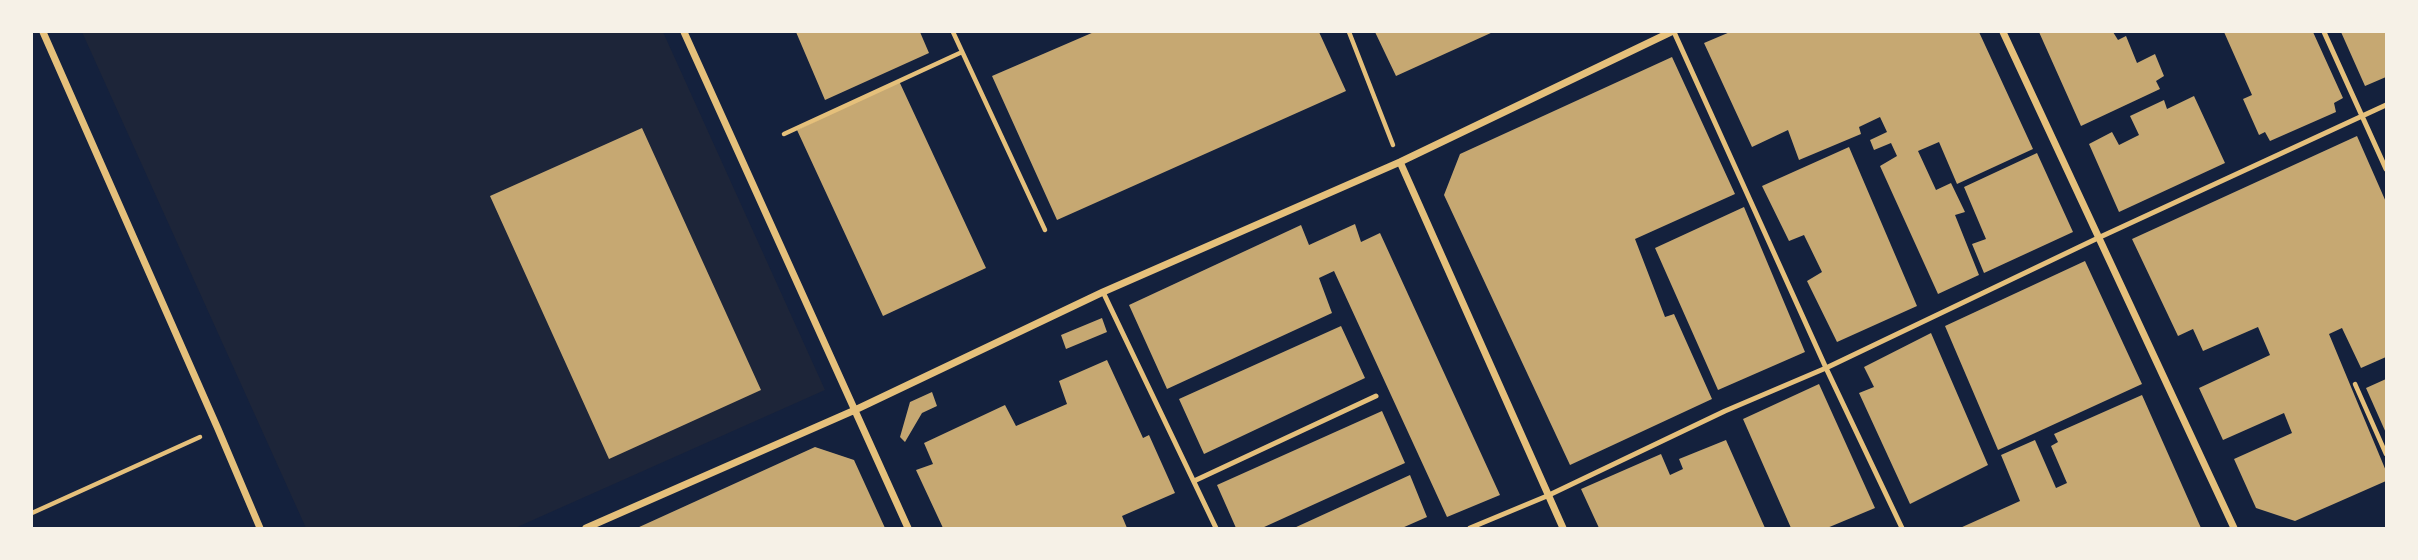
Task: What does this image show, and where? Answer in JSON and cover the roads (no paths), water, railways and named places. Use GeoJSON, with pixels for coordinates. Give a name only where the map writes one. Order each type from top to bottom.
{"type":"FeatureCollection","features":[{"type":"Feature","properties":{"kind":"street"},"geometry":{"type":"LineString","coordinates":[[43,32],[260,528]]}},
{"type":"Feature","properties":{"kind":"street"},"geometry":{"type":"LineString","coordinates":[[684,32],[908,528]]}},
{"type":"Feature","properties":{"kind":"street"},"geometry":{"type":"LineString","coordinates":[[586,528],[855,410],[1103,292],[1400,162],[1672,32]]}},
{"type":"Feature","properties":{"kind":"street"},"geometry":{"type":"LineString","coordinates":[[2003,32],[2234,528]]}},
{"type":"Feature","properties":{"kind":"street"},"geometry":{"type":"LineString","coordinates":[[1400,162],[1563,528]]}},
{"type":"Feature","properties":{"kind":"lane"},"geometry":{"type":"LineString","coordinates":[[1672,32],[1902,528]]}},
{"type":"Feature","properties":{"kind":"lane"},"geometry":{"type":"LineString","coordinates":[[2324,32],[2386,169]]}},
{"type":"Feature","properties":{"kind":"lane"},"geometry":{"type":"LineString","coordinates":[[1470,528],[1547,496],[1725,411],[1826,368],[2386,105]]}},
{"type":"Feature","properties":{"kind":"lane"},"geometry":{"type":"LineString","coordinates":[[1103,292],[1216,528]]}},
{"type":"Feature","properties":{"kind":"lane"},"geometry":{"type":"LineString","coordinates":[[1194,481],[1376,396]]}}]}
